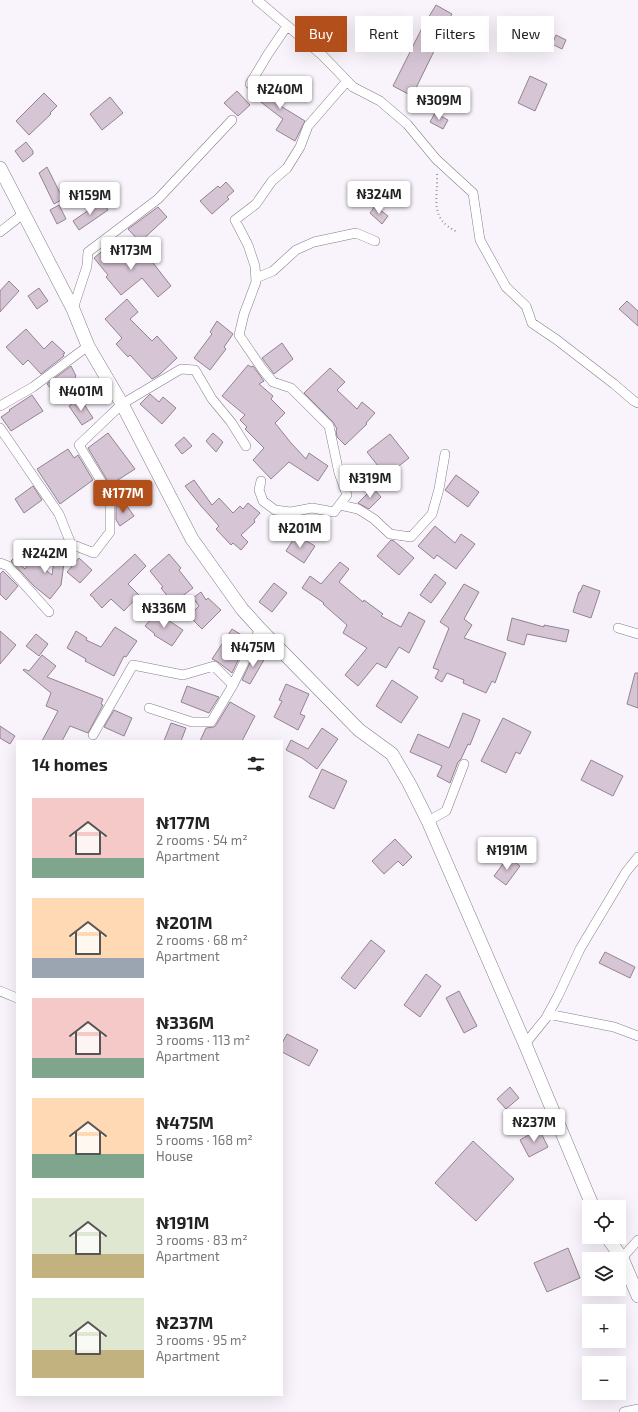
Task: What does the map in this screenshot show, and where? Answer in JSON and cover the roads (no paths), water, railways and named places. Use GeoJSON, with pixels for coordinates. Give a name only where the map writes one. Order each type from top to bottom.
{"type":"FeatureCollection","features":[{"type":"Feature","properties":{"kind":"main road"},"geometry":{"type":"LineString","coordinates":[[0,168],[73,309],[88,346],[122,404],[192,539],[242,609],[260,629],[359,730],[392,754],[428,821],[525,1044],[589,1200]]}},
{"type":"Feature","properties":{"kind":"main road"},"geometry":{"type":"LineString","coordinates":[[626,1268],[638,1296]]}},
{"type":"Feature","properties":{"kind":"street"},"geometry":{"type":"LineString","coordinates":[[257,0],[323,56],[353,87],[380,101],[407,124],[436,159],[473,193],[480,240],[506,288],[526,306],[532,323],[557,340],[638,403]]}},
{"type":"Feature","properties":{"kind":"street"},"geometry":{"type":"LineString","coordinates":[[250,84],[287,26]]}},
{"type":"Feature","properties":{"kind":"street"},"geometry":{"type":"LineString","coordinates":[[261,481],[259,490],[263,501],[274,510],[291,512],[312,508],[334,512],[348,495],[339,473],[329,426],[291,388],[273,382],[239,335],[244,314],[256,282],[256,278],[255,266],[248,245],[235,220],[256,204],[272,181],[287,168],[300,147],[308,126],[348,81]]}},
{"type":"Feature","properties":{"kind":"street"},"geometry":{"type":"LineString","coordinates":[[73,309],[88,266],[88,252],[158,199],[232,120]]}},
{"type":"Feature","properties":{"kind":"street"},"geometry":{"type":"LineString","coordinates":[[0,232],[24,214]]}},
{"type":"Feature","properties":{"kind":"street"},"geometry":{"type":"LineString","coordinates":[[256,278],[273,271],[296,250],[314,242],[356,233],[375,241]]}},
{"type":"Feature","properties":{"kind":"street"},"geometry":{"type":"LineString","coordinates":[[0,406],[33,387],[88,346]]}},
{"type":"Feature","properties":{"kind":"street"},"geometry":{"type":"LineString","coordinates":[[0,428],[59,514],[71,544],[94,553],[110,532],[110,496],[79,446],[122,404],[181,369],[195,370],[212,399],[231,422],[246,446]]}},
{"type":"Feature","properties":{"kind":"street"},"geometry":{"type":"LineString","coordinates":[[340,505],[358,509],[374,519],[390,534],[411,537],[432,514],[439,489],[445,454]]}},
{"type":"Feature","properties":{"kind":"street"},"geometry":{"type":"LineString","coordinates":[[0,563],[8,566],[49,612]]}},
{"type":"Feature","properties":{"kind":"street"},"geometry":{"type":"LineString","coordinates":[[618,628],[638,634]]}},
{"type":"Feature","properties":{"kind":"street"},"geometry":{"type":"LineString","coordinates":[[149,708],[192,722],[211,722],[233,685],[260,629]]}},
{"type":"Feature","properties":{"kind":"street"},"geometry":{"type":"LineString","coordinates":[[93,735],[133,665],[182,674],[214,666],[233,685]]}},
{"type":"Feature","properties":{"kind":"street"},"geometry":{"type":"LineString","coordinates":[[428,821],[446,811],[464,764]]}},
{"type":"Feature","properties":{"kind":"street"},"geometry":{"type":"LineString","coordinates":[[525,1044],[548,1014],[580,949],[626,872],[638,857]]}},
{"type":"Feature","properties":{"kind":"street"},"geometry":{"type":"LineString","coordinates":[[0,991],[16,998]]}},
{"type":"Feature","properties":{"kind":"street"},"geometry":{"type":"LineString","coordinates":[[548,1014],[614,1027],[638,1036]]}},
{"type":"Feature","properties":{"kind":"street"},"geometry":{"type":"LineString","coordinates":[[626,1254],[638,1240]]}},
{"type":"Feature","properties":{"kind":"street"},"geometry":{"type":"LineString","coordinates":[[624,1412],[638,1409]]}}]}
